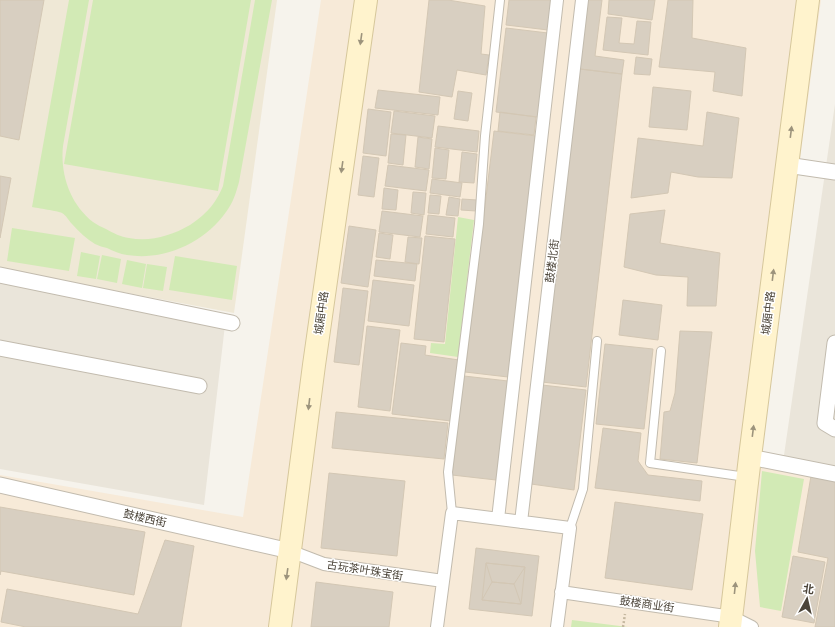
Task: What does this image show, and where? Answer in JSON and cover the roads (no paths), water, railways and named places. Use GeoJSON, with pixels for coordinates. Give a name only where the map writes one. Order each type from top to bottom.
{"type":"FeatureCollection","features":[{"type":"Feature","properties":{"kind":"main road","name":"城厢中路"},"geometry":{"type":"LineString","coordinates":[[280,627],[314,365],[366,0]]}},
{"type":"Feature","properties":{"kind":"main road","name":"城厢中路"},"geometry":{"type":"LineString","coordinates":[[731,622],[786,165],[808,0]]}},
{"type":"Feature","properties":{"kind":"street"},"geometry":{"type":"LineString","coordinates":[[498,519],[557,0]]}},
{"type":"Feature","properties":{"kind":"street","name":"鼓楼北街"},"geometry":{"type":"LineString","coordinates":[[522,522],[582,0]]}},
{"type":"Feature","properties":{"kind":"street"},"geometry":{"type":"LineString","coordinates":[[786,165],[835,172]]}},
{"type":"Feature","properties":{"kind":"street"},"geometry":{"type":"LineString","coordinates":[[0,275],[232,323]]}},
{"type":"Feature","properties":{"kind":"street"},"geometry":{"type":"LineString","coordinates":[[835,343],[832,390],[825,423],[835,429]]}},
{"type":"Feature","properties":{"kind":"street"},"geometry":{"type":"LineString","coordinates":[[0,348],[199,386]]}},
{"type":"Feature","properties":{"kind":"street"},"geometry":{"type":"LineString","coordinates":[[749,467],[835,474]]}},
{"type":"Feature","properties":{"kind":"street","name":"鼓楼西街"},"geometry":{"type":"LineString","coordinates":[[0,485],[290,551]]}},
{"type":"Feature","properties":{"kind":"street"},"geometry":{"type":"LineString","coordinates":[[437,627],[452,513],[570,528],[557,627]]}},
{"type":"Feature","properties":{"kind":"street","name":"古玩茶叶珠宝街"},"geometry":{"type":"LineString","coordinates":[[290,551],[324,564],[443,582]]}},
{"type":"Feature","properties":{"kind":"street","name":"鼓楼商业街"},"geometry":{"type":"LineString","coordinates":[[561,592],[752,627]]}},
{"type":"Feature","properties":{"kind":"lane"},"geometry":{"type":"LineString","coordinates":[[452,513],[448,472],[478,224],[485,136],[500,0]]}},
{"type":"Feature","properties":{"kind":"lane"},"geometry":{"type":"LineString","coordinates":[[570,528],[583,489],[597,341]]}},
{"type":"Feature","properties":{"kind":"lane"},"geometry":{"type":"LineString","coordinates":[[661,351],[650,463],[749,467]]}}]}
